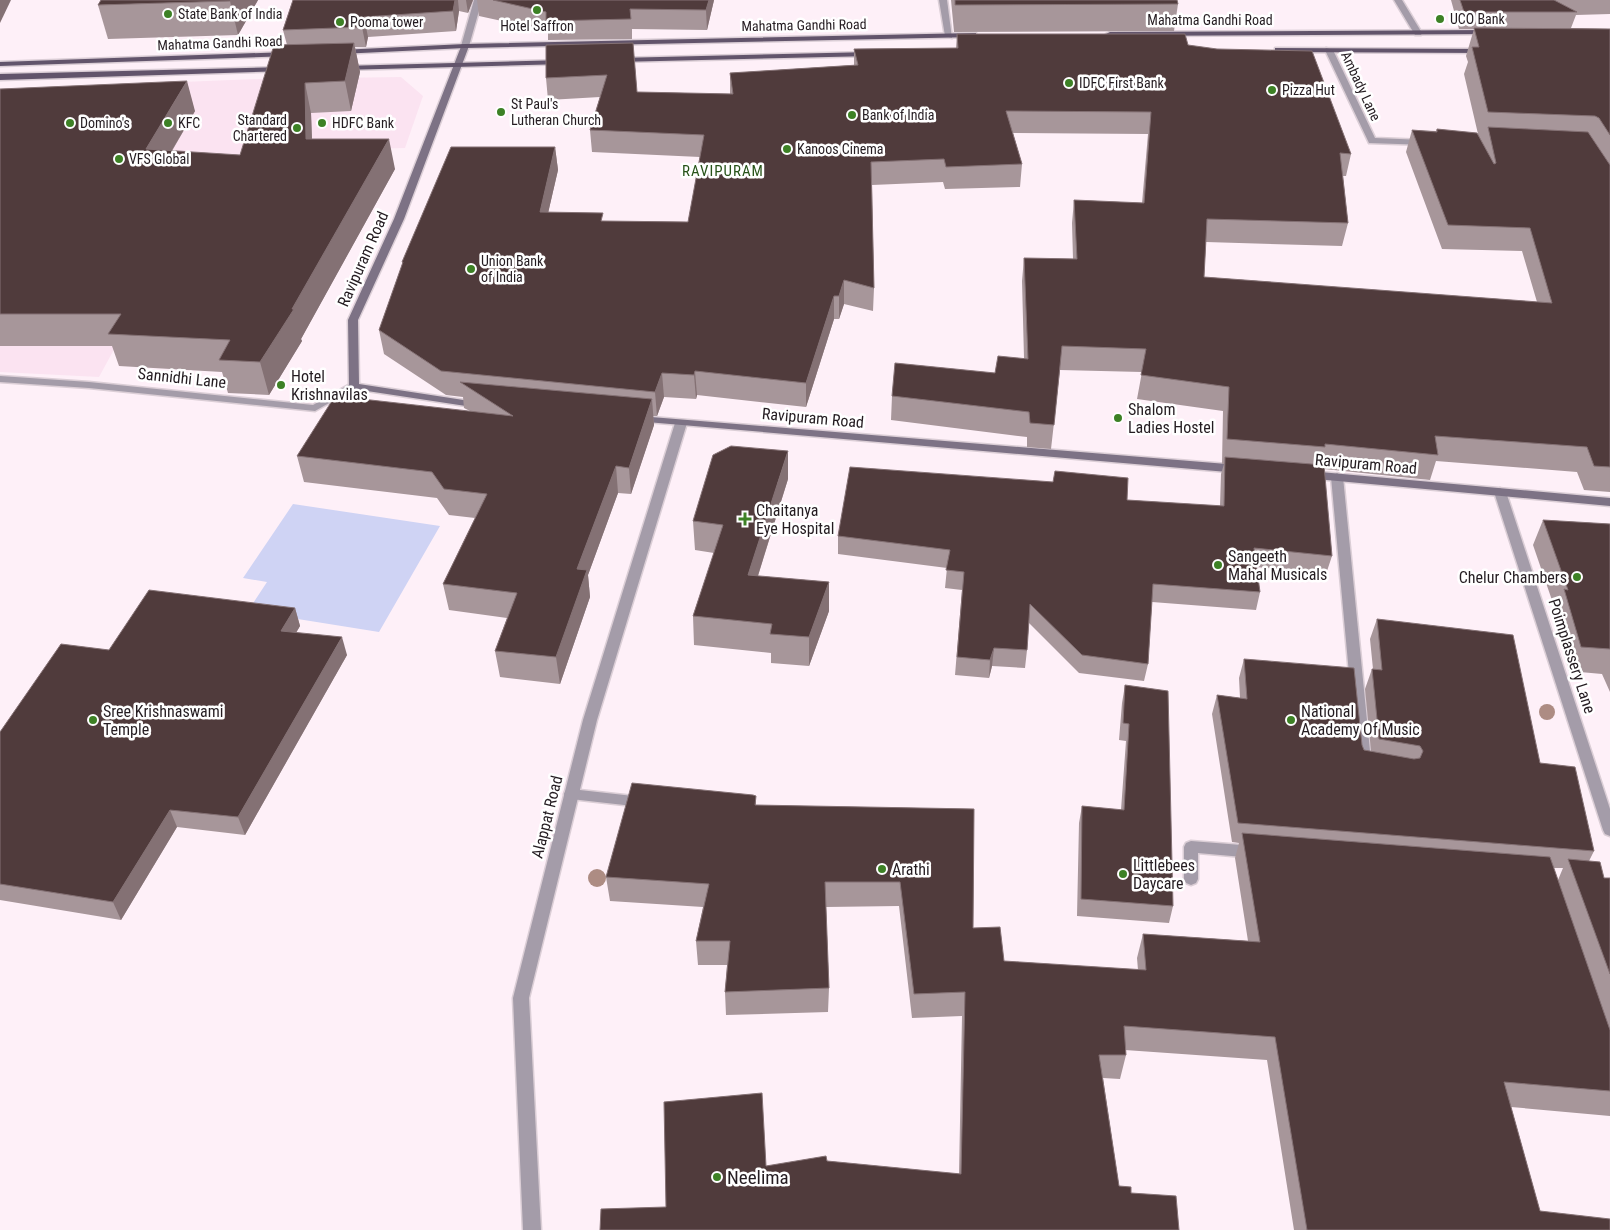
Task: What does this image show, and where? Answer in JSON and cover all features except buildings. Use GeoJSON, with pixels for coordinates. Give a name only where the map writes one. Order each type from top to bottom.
{"type":"FeatureCollection","features":[{"type":"Feature","properties":{"kind":"main road","name":"Mahatma Gandhi Road"},"geometry":{"type":"LineString","coordinates":[[1105,34],[1495,32]]}},
{"type":"Feature","properties":{"kind":"main road","name":"Mahatma Gandhi Road"},"geometry":{"type":"LineString","coordinates":[[330,52],[465,46],[979,36]]}},
{"type":"Feature","properties":{"kind":"main road","name":"Ravipuram Road"},"geometry":{"type":"LineString","coordinates":[[354,386],[354,320],[399,219],[465,46]]}},
{"type":"Feature","properties":{"kind":"main road","name":"Mahatma Gandhi Road"},"geometry":{"type":"LineString","coordinates":[[1270,50],[1494,51]]}},
{"type":"Feature","properties":{"kind":"main road","name":"Mahatma Gandhi Road"},"geometry":{"type":"LineString","coordinates":[[0,64],[302,53]]}},
{"type":"Feature","properties":{"kind":"main road","name":"Mahatma Gandhi Road"},"geometry":{"type":"LineString","coordinates":[[612,60],[879,54]]}},
{"type":"Feature","properties":{"kind":"main road"},"geometry":{"type":"LineString","coordinates":[[329,68],[574,61]]}},
{"type":"Feature","properties":{"kind":"main road","name":"Mahatma Gandhi Road"},"geometry":{"type":"LineString","coordinates":[[0,77],[289,69]]}},
{"type":"Feature","properties":{"kind":"main road"},"geometry":{"type":"LineString","coordinates":[[354,386],[495,406]]}},
{"type":"Feature","properties":{"kind":"main road","name":"Ravipuram Road"},"geometry":{"type":"LineString","coordinates":[[632,419],[1249,470]]}},
{"type":"Feature","properties":{"kind":"main road","name":"Ravipuram Road"},"geometry":{"type":"LineString","coordinates":[[1298,474],[1610,502]]}},
{"type":"Feature","properties":{"kind":"street"},"geometry":{"type":"LineString","coordinates":[[465,46],[478,0]]}},
{"type":"Feature","properties":{"kind":"street"},"geometry":{"type":"LineString","coordinates":[[943,0],[949,36]]}},
{"type":"Feature","properties":{"kind":"street"},"geometry":{"type":"LineString","coordinates":[[1398,0],[1418,33]]}},
{"type":"Feature","properties":{"kind":"street","name":"Ambady Lane"},"geometry":{"type":"LineString","coordinates":[[1329,50],[1372,141],[1429,143]]}},
{"type":"Feature","properties":{"kind":"street","name":"Sannidhi Lane"},"geometry":{"type":"LineString","coordinates":[[0,379],[89,385],[314,408],[354,386]]}},
{"type":"Feature","properties":{"kind":"street","name":"Alappat Road"},"geometry":{"type":"LineString","coordinates":[[532,1230],[521,998],[590,720],[681,423]]}},
{"type":"Feature","properties":{"kind":"street"},"geometry":{"type":"LineString","coordinates":[[1338,477],[1364,764],[1373,765]]}},
{"type":"Feature","properties":{"kind":"street","name":"Poimplassery Lane"},"geometry":{"type":"LineString","coordinates":[[1500,492],[1610,830]]}},
{"type":"Feature","properties":{"kind":"street"},"geometry":{"type":"LineString","coordinates":[[571,794],[658,803]]}},
{"type":"Feature","properties":{"kind":"street"},"geometry":{"type":"LineString","coordinates":[[1191,879],[1191,847],[1269,853]]}},
{"type":"Feature","properties":{"kind":"shaded area"},"geometry":{"type":"Polygon","coordinates":[[[401,77],[423,96],[405,148],[322,150],[207,179],[99,377],[0,372],[0,111],[9,89],[259,79],[401,77]]]}},
{"type":"Feature","properties":{"kind":"water"},"geometry":{"type":"Polygon","coordinates":[[[293,504],[440,526],[379,632],[248,611],[267,582],[243,578],[293,504]]]}},
{"type":"Feature","properties":{"kind":"place","name":"Hotel Saffron"},"geometry":{"type":"Point","coordinates":[537,10]}},
{"type":"Feature","properties":{"kind":"place","name":"State Bank of India"},"geometry":{"type":"Point","coordinates":[168,14]}},
{"type":"Feature","properties":{"kind":"place","name":"UCO Bank"},"geometry":{"type":"Point","coordinates":[1440,19]}},
{"type":"Feature","properties":{"kind":"place","name":"Pooma tower"},"geometry":{"type":"Point","coordinates":[340,22]}},
{"type":"Feature","properties":{"kind":"place","name":"IDFC First Bank"},"geometry":{"type":"Point","coordinates":[1069,83]}},
{"type":"Feature","properties":{"kind":"place","name":"Pizza Hut"},"geometry":{"type":"Point","coordinates":[1272,90]}},
{"type":"Feature","properties":{"kind":"place","name":"St Paul's Lutheran Church"},"geometry":{"type":"Point","coordinates":[501,112]}},
{"type":"Feature","properties":{"kind":"place","name":"Bank of India"},"geometry":{"type":"Point","coordinates":[852,115]}},
{"type":"Feature","properties":{"kind":"place","name":"Domino's"},"geometry":{"type":"Point","coordinates":[70,123]}},
{"type":"Feature","properties":{"kind":"place","name":"KFC"},"geometry":{"type":"Point","coordinates":[168,123]}},
{"type":"Feature","properties":{"kind":"place","name":"HDFC Bank"},"geometry":{"type":"Point","coordinates":[322,123]}},
{"type":"Feature","properties":{"kind":"place","name":"Standard Chartered"},"geometry":{"type":"Point","coordinates":[297,128]}},
{"type":"Feature","properties":{"kind":"place","name":"Kanoos Cinema"},"geometry":{"type":"Point","coordinates":[787,149]}},
{"type":"Feature","properties":{"kind":"place","name":"VFS Global"},"geometry":{"type":"Point","coordinates":[119,159]}},
{"type":"Feature","properties":{"kind":"place","name":"Union Bank of India"},"geometry":{"type":"Point","coordinates":[471,269]}},
{"type":"Feature","properties":{"kind":"place","name":"Hotel Krishnavilas"},"geometry":{"type":"Point","coordinates":[281,385]}},
{"type":"Feature","properties":{"kind":"place","name":"Shalom Ladies Hostel"},"geometry":{"type":"Point","coordinates":[1118,418]}},
{"type":"Feature","properties":{"kind":"place","name":"Chaitanya Eye Hospital"},"geometry":{"type":"Point","coordinates":[745,519]}},
{"type":"Feature","properties":{"kind":"place","name":"Sangeeth Mahal Musicals"},"geometry":{"type":"Point","coordinates":[1218,565]}},
{"type":"Feature","properties":{"kind":"place","name":"Chelur Chambers"},"geometry":{"type":"Point","coordinates":[1577,577]}},
{"type":"Feature","properties":{"kind":"place","name":"Sree Krishnaswami Temple"},"geometry":{"type":"Point","coordinates":[93,720]}},
{"type":"Feature","properties":{"kind":"place","name":"National Academy Of Music"},"geometry":{"type":"Point","coordinates":[1291,720]}},
{"type":"Feature","properties":{"kind":"place","name":"Arathi"},"geometry":{"type":"Point","coordinates":[882,869]}},
{"type":"Feature","properties":{"kind":"place","name":"Littlebees Daycare"},"geometry":{"type":"Point","coordinates":[1123,874]}},
{"type":"Feature","properties":{"kind":"place","name":"Neelima"},"geometry":{"type":"Point","coordinates":[717,1177]}},
{"type":"Feature","properties":{"kind":"district","name":"RAVIPURAM"},"geometry":{"type":"Point","coordinates":[723,171]}}]}
